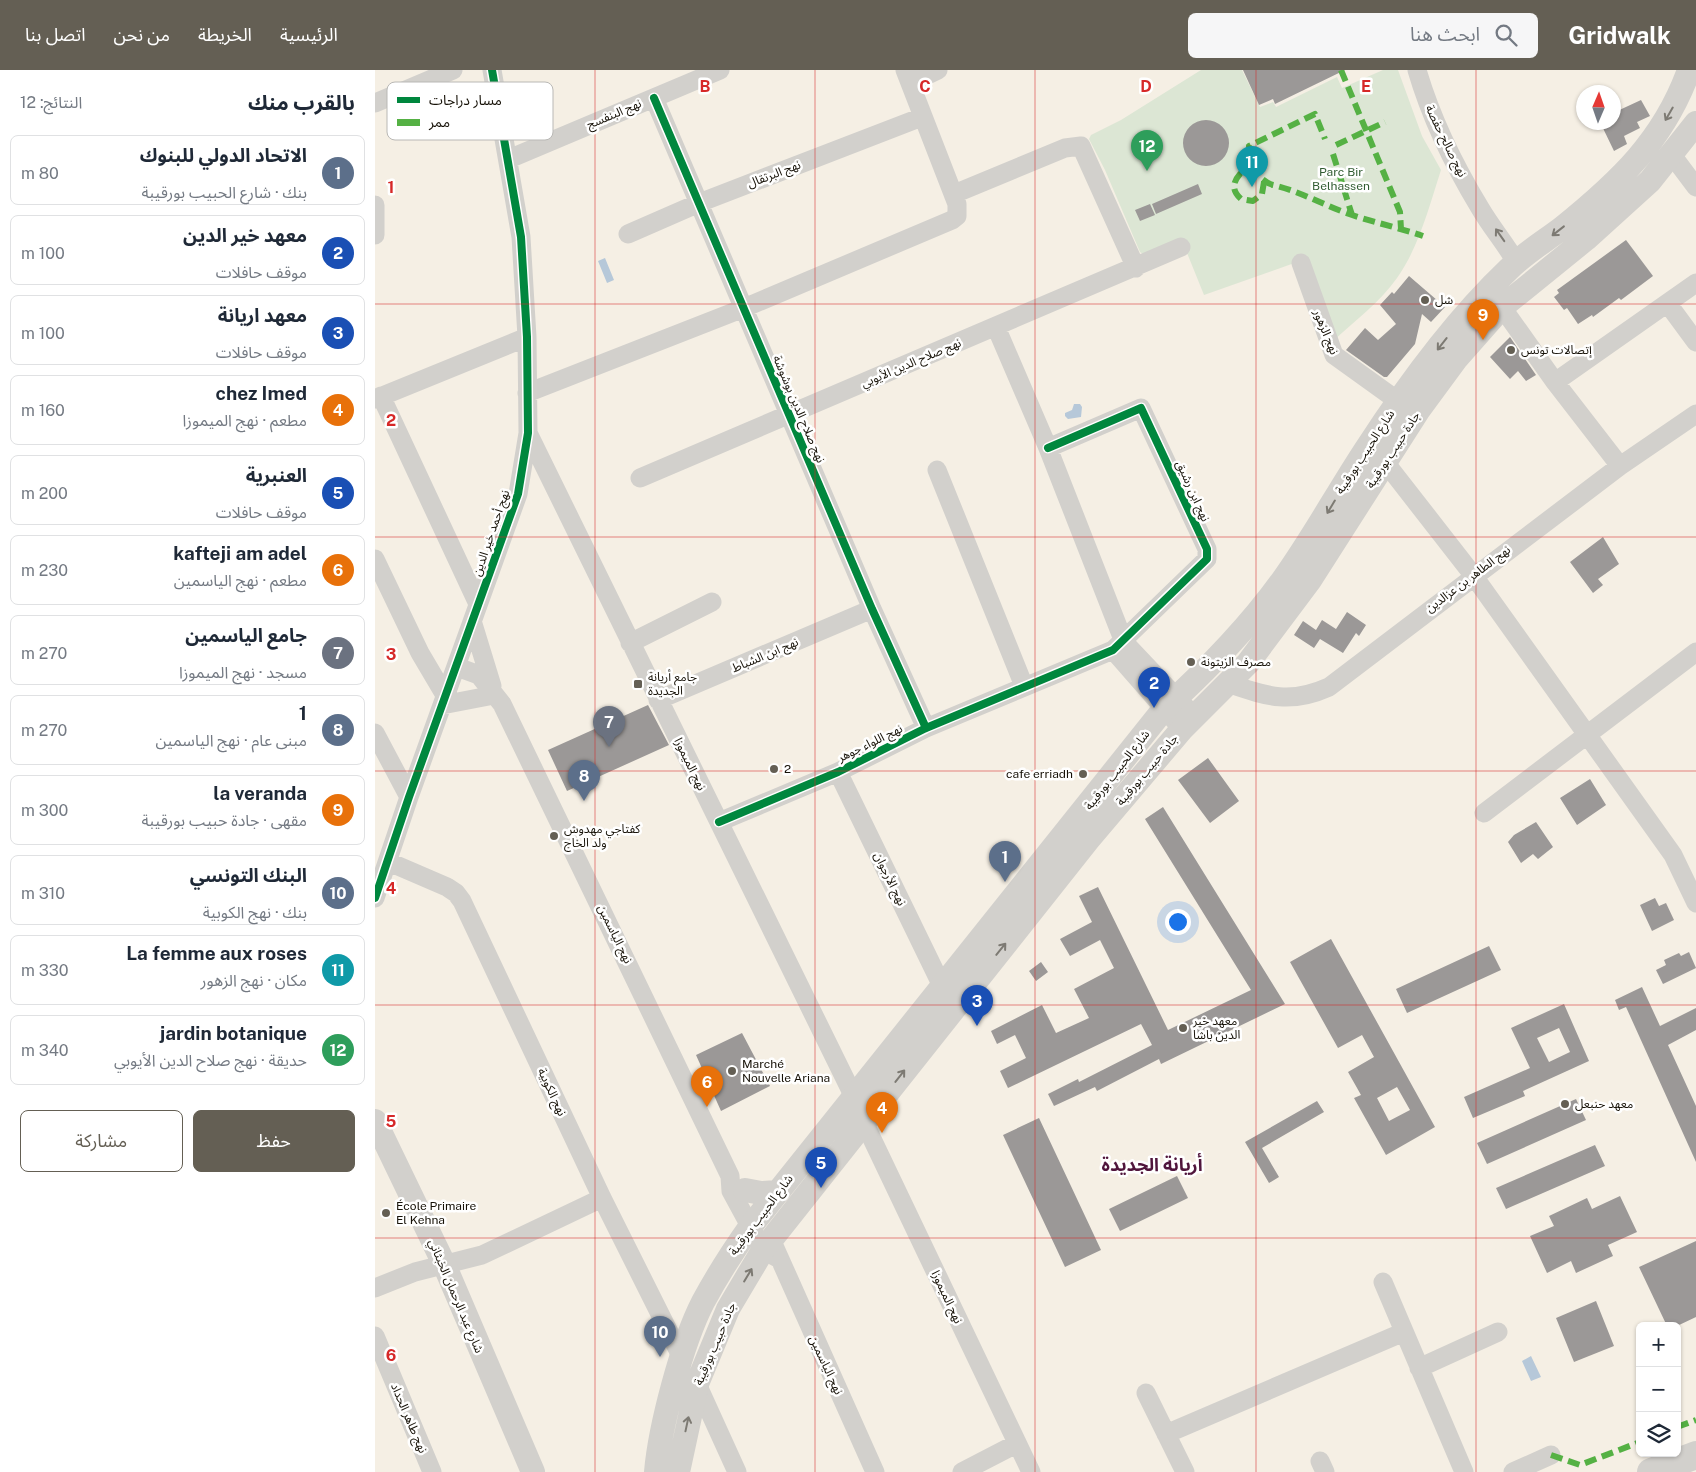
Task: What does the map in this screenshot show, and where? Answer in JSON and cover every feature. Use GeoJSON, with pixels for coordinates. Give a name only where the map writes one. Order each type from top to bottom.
{"type":"FeatureCollection","features":[{"type":"Feature","properties":{"kind":"highway"},"geometry":{"type":"LineString","coordinates":[[1651,1472],[1696,1455]]}},
{"type":"Feature","properties":{"kind":"main road","name":"شارع الحبيب بورقيبة"},"geometry":{"type":"LineString","coordinates":[[656,1472],[670,1403],[702,1304],[723,1266],[777,1192],[853,1095],[1170,704],[1231,643],[1267,601],[1308,544],[1398,401],[1459,322],[1496,298],[1516,262],[1610,188],[1643,154],[1679,98],[1689,70]]}},
{"type":"Feature","properties":{"kind":"main road","name":"جادة حبيب بورقيبة"},"geometry":{"type":"LineString","coordinates":[[678,1472],[697,1384],[728,1309],[864,1122],[1088,840],[1188,723],[1248,663],[1310,580],[1418,411],[1457,358],[1496,298],[1627,203],[1650,181],[1696,123]]}},
{"type":"Feature","properties":{"kind":"main road","name":"شارع عبد الرحمان الخبثاني"},"geometry":{"type":"LineString","coordinates":[[375,1121],[444,1264],[533,1472]]}},
{"type":"Feature","properties":{"kind":"main road"},"geometry":{"type":"LineString","coordinates":[[738,1183],[761,1193],[777,1192]]}},
{"type":"Feature","properties":{"kind":"street"},"geometry":{"type":"LineString","coordinates":[[425,82],[453,70]]}},
{"type":"Feature","properties":{"kind":"street","name":"نهج البنفسج"},"geometry":{"type":"LineString","coordinates":[[509,159],[719,70]]}},
{"type":"Feature","properties":{"kind":"street"},"geometry":{"type":"LineString","coordinates":[[527,393],[744,308],[952,220],[958,211],[954,194],[922,117],[908,76],[938,70]]}},
{"type":"Feature","properties":{"kind":"street","name":"نهج صالح حفصة"},"geometry":{"type":"LineString","coordinates":[[1417,70],[1433,119],[1481,210],[1501,236],[1516,262]]}},
{"type":"Feature","properties":{"kind":"street"},"geometry":{"type":"LineString","coordinates":[[375,103],[387,98]]}},
{"type":"Feature","properties":{"kind":"street","name":"نهج صلاح الدين بوشوشة"},"geometry":{"type":"LineString","coordinates":[[654,98],[872,609],[925,728]]}},
{"type":"Feature","properties":{"kind":"street","name":"نهج البرتقال"},"geometry":{"type":"LineString","coordinates":[[628,234],[699,203],[922,117]]}},
{"type":"Feature","properties":{"kind":"street","name":"نهج أحمد خير الدين"},"geometry":{"type":"LineString","coordinates":[[375,898],[389,862],[409,797],[473,624],[478,604],[518,494],[528,433],[527,337],[521,237],[505,140]]}},
{"type":"Feature","properties":{"kind":"street"},"geometry":{"type":"LineString","coordinates":[[954,194],[1065,148],[1081,146],[1136,268]]}},
{"type":"Feature","properties":{"kind":"street"},"geometry":{"type":"LineString","coordinates":[[1672,155],[1696,187]]}},
{"type":"Feature","properties":{"kind":"street"},"geometry":{"type":"LineString","coordinates":[[375,205],[375,236]]}},
{"type":"Feature","properties":{"kind":"street","name":"نهج صلاح الدين الأيوبي"},"geometry":{"type":"LineString","coordinates":[[640,478],[1136,268],[1181,247]]}},
{"type":"Feature","properties":{"kind":"street","name":"نهج الزهور"},"geometry":{"type":"LineString","coordinates":[[1301,263],[1335,356],[1398,401]]}},
{"type":"Feature","properties":{"kind":"street"},"geometry":{"type":"LineString","coordinates":[[1555,382],[1696,283]]}},
{"type":"Feature","properties":{"kind":"street"},"geometry":{"type":"LineString","coordinates":[[1496,298],[1555,382],[1620,466]]}},
{"type":"Feature","properties":{"kind":"street"},"geometry":{"type":"LineString","coordinates":[[1668,304],[1696,342]]}},
{"type":"Feature","properties":{"kind":"street"},"geometry":{"type":"LineString","coordinates":[[997,327],[1048,448],[1119,646],[1188,723]]}},
{"type":"Feature","properties":{"kind":"street"},"geometry":{"type":"LineString","coordinates":[[478,604],[378,398],[527,337]]}},
{"type":"Feature","properties":{"kind":"street","name":"نهج ابن رشيق"},"geometry":{"type":"LineString","coordinates":[[1048,448],[1141,408],[1207,549],[1207,559],[1119,646]]}},
{"type":"Feature","properties":{"kind":"street","name":"نهج الطاهر بن عزالدين"},"geometry":{"type":"LineString","coordinates":[[1227,683],[1267,696],[1287,699],[1315,693],[1329,687],[1473,575],[1620,466],[1696,414]]}},
{"type":"Feature","properties":{"kind":"street","name":"نهج الميموزا"},"geometry":{"type":"LineString","coordinates":[[528,433],[853,1095]]}},
{"type":"Feature","properties":{"kind":"street"},"geometry":{"type":"LineString","coordinates":[[1385,462],[1473,575],[1673,855],[1696,903]]}},
{"type":"Feature","properties":{"kind":"street"},"geometry":{"type":"LineString","coordinates":[[937,470],[1024,686]]}},
{"type":"Feature","properties":{"kind":"street"},"geometry":{"type":"LineString","coordinates":[[375,559],[444,701],[494,695]]}},
{"type":"Feature","properties":{"kind":"street"},"geometry":{"type":"LineString","coordinates":[[630,643],[712,602]]}},
{"type":"Feature","properties":{"kind":"street","name":"نهج ابن الشباط"},"geometry":{"type":"LineString","coordinates":[[658,700],[872,609]]}},
{"type":"Feature","properties":{"kind":"street","name":"نهج الياسمين"},"geometry":{"type":"LineString","coordinates":[[473,624],[494,695],[505,710],[738,1183],[755,1222],[771,1249],[875,1472]]}},
{"type":"Feature","properties":{"kind":"street","name":"نهج اللواء جوهر"},"geometry":{"type":"LineString","coordinates":[[719,822],[837,772],[925,728],[1119,646]]}},
{"type":"Feature","properties":{"kind":"street"},"geometry":{"type":"LineString","coordinates":[[1484,814],[1696,652]]}},
{"type":"Feature","properties":{"kind":"street"},"geometry":{"type":"LineString","coordinates":[[455,672],[469,688],[494,695]]}},
{"type":"Feature","properties":{"kind":"street"},"geometry":{"type":"LineString","coordinates":[[375,732],[409,797]]}},
{"type":"Feature","properties":{"kind":"street","name":"نهج الأرجوان"},"geometry":{"type":"LineString","coordinates":[[837,772],[942,986]]}},
{"type":"Feature","properties":{"kind":"street","name":"نهج الكوبية"},"geometry":{"type":"LineString","coordinates":[[389,862],[447,887],[456,893],[462,901],[602,1198],[683,1358]]}},
{"type":"Feature","properties":{"kind":"street","name":"نهج الميموزا"},"geometry":{"type":"LineString","coordinates":[[864,1122],[1031,1472]]}},
{"type":"Feature","properties":{"kind":"street"},"geometry":{"type":"LineString","coordinates":[[375,1288],[415,1272],[482,1256],[602,1198]]}},
{"type":"Feature","properties":{"kind":"street"},"geometry":{"type":"LineString","coordinates":[[1383,1282],[1464,1472]]}},
{"type":"Feature","properties":{"kind":"street"},"geometry":{"type":"LineString","coordinates":[[1166,1434],[1404,1332]]}},
{"type":"Feature","properties":{"kind":"street"},"geometry":{"type":"LineString","coordinates":[[1419,1368],[1497,1332]]}},
{"type":"Feature","properties":{"kind":"street","name":"نهج طاهر الحداد"},"geometry":{"type":"LineString","coordinates":[[375,1336],[432,1472]]}},
{"type":"Feature","properties":{"kind":"street"},"geometry":{"type":"LineString","coordinates":[[697,1384],[737,1472]]}},
{"type":"Feature","properties":{"kind":"street"},"geometry":{"type":"LineString","coordinates":[[1145,1393],[1185,1472]]}},
{"type":"Feature","properties":{"kind":"street"},"geometry":{"type":"LineString","coordinates":[[962,1472],[1016,1444]]}},
{"type":"Feature","properties":{"kind":"street"},"geometry":{"type":"LineString","coordinates":[[1513,1472],[1551,1455]]}},
{"type":"Feature","properties":{"kind":"green space","name":"Parc Bir Belhassen"},"geometry":{"type":"Polygon","coordinates":[[[1201,70],[1242,70],[1260,107],[1273,102],[1276,107],[1337,77],[1342,88],[1383,70],[1398,70],[1422,136],[1441,170],[1423,226],[1405,266],[1383,295],[1333,341],[1300,261],[1204,295],[1181,238],[1143,254],[1140,252],[1105,170],[1089,139],[1091,135],[1121,120],[1201,70]]]}},
{"type":"Feature","properties":{"kind":"water"},"geometry":{"type":"Polygon","coordinates":[[[605,258],[614,280],[607,283],[598,261],[605,258]]]}},
{"type":"Feature","properties":{"kind":"water"},"geometry":{"type":"Polygon","coordinates":[[[1074,404],[1080,404],[1082,407],[1081,417],[1068,419],[1065,413],[1072,410],[1074,404]]]}},
{"type":"Feature","properties":{"kind":"water"},"geometry":{"type":"Polygon","coordinates":[[[1531,1356],[1541,1377],[1531,1381],[1522,1361],[1531,1356]]]}},
{"type":"Feature","properties":{"kind":"building"},"geometry":{"type":"Polygon","coordinates":[[[1243,70],[1345,70],[1275,104],[1273,99],[1259,105],[1243,70]]]}},
{"type":"Feature","properties":{"kind":"building"},"geometry":{"type":"Polygon","coordinates":[[[1641,100],[1650,116],[1637,122],[1640,128],[1624,136],[1627,144],[1614,151],[1604,130],[1621,130],[1621,109],[1641,100]]]}},
{"type":"Feature","properties":{"kind":"building"},"geometry":{"type":"Polygon","coordinates":[[[1206,120],[1219,124],[1225,130],[1229,143],[1225,156],[1219,162],[1206,166],[1193,162],[1187,156],[1183,143],[1187,130],[1193,124],[1206,120]]]}},
{"type":"Feature","properties":{"kind":"building"},"geometry":{"type":"Polygon","coordinates":[[[1198,184],[1202,194],[1156,214],[1152,204],[1198,184]]]}},
{"type":"Feature","properties":{"kind":"building"},"geometry":{"type":"Polygon","coordinates":[[[1150,204],[1155,215],[1140,221],[1135,210],[1150,204]]]}},
{"type":"Feature","properties":{"kind":"building"},"geometry":{"type":"Polygon","coordinates":[[[1626,240],[1653,276],[1621,300],[1619,298],[1593,317],[1592,315],[1578,324],[1567,308],[1564,310],[1554,297],[1559,293],[1557,290],[1626,240]]]}},
{"type":"Feature","properties":{"kind":"building"},"geometry":{"type":"Polygon","coordinates":[[[1409,276],[1445,307],[1431,322],[1422,314],[1415,344],[1387,377],[1384,377],[1346,350],[1365,328],[1378,340],[1396,324],[1380,305],[1392,292],[1394,294],[1409,276]]]}},
{"type":"Feature","properties":{"kind":"building"},"geometry":{"type":"Polygon","coordinates":[[[1510,337],[1536,375],[1526,381],[1518,371],[1510,379],[1490,357],[1510,337]]]}},
{"type":"Feature","properties":{"kind":"building"},"geometry":{"type":"Polygon","coordinates":[[[1603,537],[1619,564],[1598,579],[1603,585],[1593,593],[1570,562],[1603,537]]]}},
{"type":"Feature","properties":{"kind":"building"},"geometry":{"type":"Polygon","coordinates":[[[1347,612],[1366,625],[1359,636],[1356,633],[1343,653],[1320,639],[1314,648],[1294,635],[1303,621],[1316,630],[1322,620],[1336,629],[1347,612]]]}},
{"type":"Feature","properties":{"kind":"building"},"geometry":{"type":"Polygon","coordinates":[[[648,705],[669,745],[567,791],[548,750],[648,705]]]}},
{"type":"Feature","properties":{"kind":"building"},"geometry":{"type":"Polygon","coordinates":[[[1208,758],[1239,801],[1210,823],[1178,780],[1208,758]]]}},
{"type":"Feature","properties":{"kind":"building"},"geometry":{"type":"Polygon","coordinates":[[[1590,779],[1606,805],[1577,825],[1560,798],[1590,779]]]}},
{"type":"Feature","properties":{"kind":"building"},"geometry":{"type":"Polygon","coordinates":[[[1163,807],[1285,1004],[1161,1064],[1159,1059],[1097,1091],[1095,1087],[1054,1106],[1048,1094],[1078,1079],[1079,1082],[1152,1045],[1141,1024],[1008,1088],[1000,1071],[1026,1058],[1015,1035],[997,1044],[991,1031],[1042,1005],[1056,1033],[1089,1018],[1074,989],[1114,968],[1100,940],[1070,956],[1060,939],[1092,922],[1079,896],[1098,887],[1168,1030],[1251,990],[1145,819],[1163,807]]]}},
{"type":"Feature","properties":{"kind":"building"},"geometry":{"type":"Polygon","coordinates":[[[1536,822],[1553,847],[1538,859],[1533,854],[1521,863],[1508,842],[1514,835],[1536,822]]]}},
{"type":"Feature","properties":{"kind":"building"},"geometry":{"type":"Polygon","coordinates":[[[1655,898],[1659,906],[1666,903],[1674,920],[1652,931],[1640,905],[1655,898]]]}},
{"type":"Feature","properties":{"kind":"building"},"geometry":{"type":"Polygon","coordinates":[[[1331,939],[1435,1127],[1386,1155],[1354,1098],[1361,1095],[1348,1072],[1374,1057],[1362,1035],[1338,1048],[1290,962],[1331,939]],[[1397,1087],[1377,1098],[1389,1121],[1410,1110],[1397,1087]]]}},
{"type":"Feature","properties":{"kind":"building"},"geometry":{"type":"Polygon","coordinates":[[[1489,946],[1501,970],[1407,1013],[1396,989],[1489,946]]]}},
{"type":"Feature","properties":{"kind":"building"},"geometry":{"type":"Polygon","coordinates":[[[1689,952],[1696,968],[1663,984],[1656,970],[1666,965],[1664,960],[1679,953],[1681,956],[1689,952]]]}},
{"type":"Feature","properties":{"kind":"building"},"geometry":{"type":"Polygon","coordinates":[[[1041,962],[1048,972],[1036,981],[1029,971],[1041,962]]]}},
{"type":"Feature","properties":{"kind":"building"},"geometry":{"type":"Polygon","coordinates":[[[1642,987],[1660,1026],[1696,1008],[1696,1030],[1668,1045],[1696,1106],[1696,1162],[1626,1007],[1619,1010],[1615,1000],[1642,987]]]}},
{"type":"Feature","properties":{"kind":"building"},"geometry":{"type":"Polygon","coordinates":[[[1564,1004],[1589,1061],[1523,1091],[1525,1096],[1473,1118],[1464,1097],[1530,1068],[1511,1028],[1564,1004]],[[1559,1028],[1537,1038],[1549,1062],[1570,1052],[1559,1028]]]}},
{"type":"Feature","properties":{"kind":"building","name":"Marché Nouvelle Ariana"},"geometry":{"type":"Polygon","coordinates":[[[742,1033],[770,1086],[721,1111],[696,1055],[742,1033]]]}},
{"type":"Feature","properties":{"kind":"building"},"geometry":{"type":"Polygon","coordinates":[[[1576,1099],[1586,1120],[1487,1164],[1477,1143],[1576,1099]]]}},
{"type":"Feature","properties":{"kind":"building"},"geometry":{"type":"Polygon","coordinates":[[[1317,1101],[1324,1112],[1262,1148],[1279,1177],[1269,1183],[1245,1142],[1317,1101]]]}},
{"type":"Feature","properties":{"kind":"building"},"geometry":{"type":"Polygon","coordinates":[[[1039,1118],[1101,1250],[1065,1267],[1003,1135],[1039,1118]]]}},
{"type":"Feature","properties":{"kind":"building"},"geometry":{"type":"Polygon","coordinates":[[[1595,1145],[1605,1166],[1506,1209],[1496,1188],[1595,1145]]]}},
{"type":"Feature","properties":{"kind":"building"},"geometry":{"type":"Polygon","coordinates":[[[1177,1176],[1188,1198],[1120,1231],[1109,1209],[1177,1176]]]}},
{"type":"Feature","properties":{"kind":"building"},"geometry":{"type":"Polygon","coordinates":[[[1620,1196],[1637,1232],[1608,1245],[1613,1256],[1576,1273],[1571,1261],[1547,1273],[1530,1236],[1554,1226],[1549,1216],[1587,1198],[1592,1209],[1620,1196]]]}},
{"type":"Feature","properties":{"kind":"building"},"geometry":{"type":"Polygon","coordinates":[[[1696,1241],[1696,1317],[1681,1324],[1681,1322],[1665,1322],[1639,1267],[1696,1241]]]}},
{"type":"Feature","properties":{"kind":"building"},"geometry":{"type":"Polygon","coordinates":[[[1596,1301],[1614,1346],[1574,1362],[1556,1318],[1596,1301]]]}},
{"type":"Feature","properties":{"kind":"marked path"},"geometry":{"type":"LineString","coordinates":[[1341,70],[1400,212],[1401,229]]}},
{"type":"Feature","properties":{"kind":"marked path"},"geometry":{"type":"LineString","coordinates":[[1257,173],[1249,146],[1315,114],[1325,139]]}},
{"type":"Feature","properties":{"kind":"marked path"},"geometry":{"type":"LineString","coordinates":[[1336,145],[1385,122]]}},
{"type":"Feature","properties":{"kind":"marked path"},"geometry":{"type":"LineString","coordinates":[[1333,154],[1352,215]]}},
{"type":"Feature","properties":{"kind":"marked path"},"geometry":{"type":"LineString","coordinates":[[1264,182],[1262,194],[1253,201],[1241,199],[1234,187],[1240,174],[1245,172],[1254,173],[1268,183],[1342,211],[1423,236]]}},
{"type":"Feature","properties":{"kind":"marked path"},"geometry":{"type":"LineString","coordinates":[[1681,1426],[1696,1420]]}},
{"type":"Feature","properties":{"kind":"marked path"},"geometry":{"type":"LineString","coordinates":[[1551,1455],[1580,1465],[1636,1444]]}},
{"type":"Feature","properties":{"kind":"cycle path"},"geometry":{"type":"LineString","coordinates":[[492,70],[494,82]]}},
{"type":"Feature","properties":{"kind":"cycle path"},"geometry":{"type":"LineString","coordinates":[[654,98],[872,609],[926,728]]}},
{"type":"Feature","properties":{"kind":"cycle path"},"geometry":{"type":"LineString","coordinates":[[375,898],[409,797],[518,494],[528,433],[527,337],[521,237],[504,140]]}},
{"type":"Feature","properties":{"kind":"cycle path"},"geometry":{"type":"LineString","coordinates":[[719,822],[838,772],[926,728],[1113,650],[1207,559],[1207,549],[1141,408],[1048,448]]}},
{"type":"Feature","properties":{"kind":"place","name":"jardin botanique"},"geometry":{"type":"Point","coordinates":[1147,171]}},
{"type":"Feature","properties":{"kind":"place","name":"La femme aux roses"},"geometry":{"type":"Point","coordinates":[1252,187]}},
{"type":"Feature","properties":{"kind":"place","name":"شل"},"geometry":{"type":"Point","coordinates":[1425,300]}},
{"type":"Feature","properties":{"kind":"place","name":"la veranda"},"geometry":{"type":"Point","coordinates":[1483,340]}},
{"type":"Feature","properties":{"kind":"place","name":"إتصالات تونس"},"geometry":{"type":"Point","coordinates":[1511,350]}},
{"type":"Feature","properties":{"kind":"place","name":"مصرف الزيتونة"},"geometry":{"type":"Point","coordinates":[1191,662]}},
{"type":"Feature","properties":{"kind":"place","name":"جامع أريانة الجديدة"},"geometry":{"type":"Point","coordinates":[638,684]}},
{"type":"Feature","properties":{"kind":"place","name":"معهد خير الدين"},"geometry":{"type":"Point","coordinates":[1154,708]}},
{"type":"Feature","properties":{"kind":"place","name":"جامع الياسمين"},"geometry":{"type":"Point","coordinates":[609,747]}},
{"type":"Feature","properties":{"kind":"place","name":"2"},"geometry":{"type":"Point","coordinates":[774,769]}},
{"type":"Feature","properties":{"kind":"place","name":"cafe erriadh"},"geometry":{"type":"Point","coordinates":[1083,774]}},
{"type":"Feature","properties":{"kind":"place","name":"1"},"geometry":{"type":"Point","coordinates":[584,801]}},
{"type":"Feature","properties":{"kind":"place","name":"كفتاجي مهدوش ولد الخاج"},"geometry":{"type":"Point","coordinates":[554,836]}},
{"type":"Feature","properties":{"kind":"place","name":"الاتحاد الدولي للبنوك"},"geometry":{"type":"Point","coordinates":[1005,882]}},
{"type":"Feature","properties":{"kind":"place","name":"معهد اريانة"},"geometry":{"type":"Point","coordinates":[977,1026]}},
{"type":"Feature","properties":{"kind":"place","name":"معهد خير الدين باشا"},"geometry":{"type":"Point","coordinates":[1183,1028]}},
{"type":"Feature","properties":{"kind":"place","name":"Marché Nouvelle Ariana"},"geometry":{"type":"Point","coordinates":[732,1071]}},
{"type":"Feature","properties":{"kind":"place","name":"معهد حنبعل"},"geometry":{"type":"Point","coordinates":[1565,1104]}},
{"type":"Feature","properties":{"kind":"place","name":"kafteji am adel"},"geometry":{"type":"Point","coordinates":[707,1107]}},
{"type":"Feature","properties":{"kind":"place","name":"chez Imed"},"geometry":{"type":"Point","coordinates":[882,1133]}},
{"type":"Feature","properties":{"kind":"place","name":"العنبرية"},"geometry":{"type":"Point","coordinates":[821,1188]}},
{"type":"Feature","properties":{"kind":"place","name":"École Primaire El Kehna"},"geometry":{"type":"Point","coordinates":[386,1213]}},
{"type":"Feature","properties":{"kind":"place","name":"البنك التونسي"},"geometry":{"type":"Point","coordinates":[660,1357]}},
{"type":"Feature","properties":{"kind":"district","name":"أريانة الجديدة"},"geometry":{"type":"Point","coordinates":[1152,1164]}}]}
